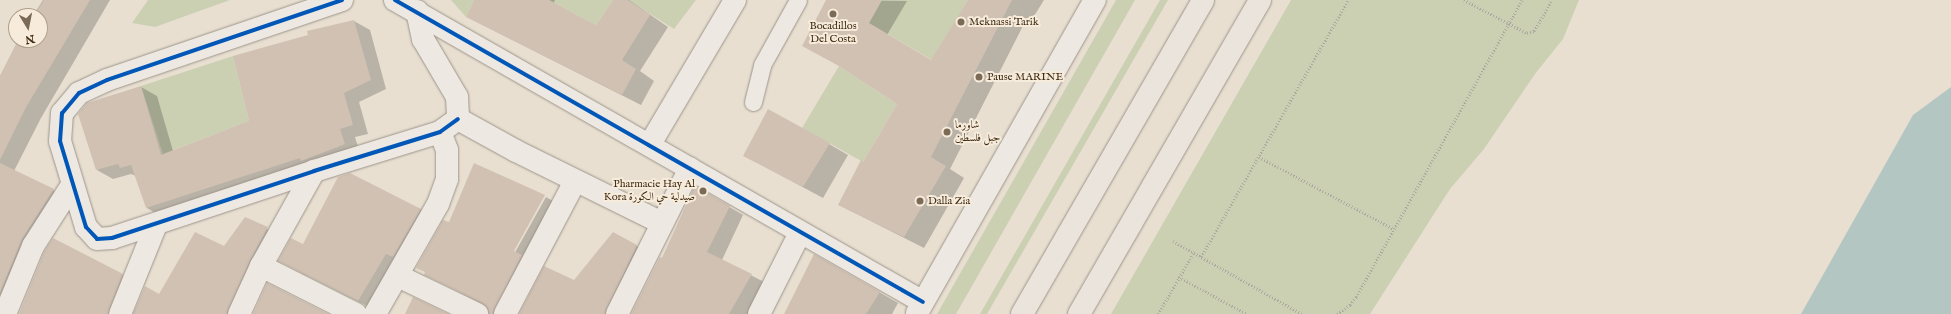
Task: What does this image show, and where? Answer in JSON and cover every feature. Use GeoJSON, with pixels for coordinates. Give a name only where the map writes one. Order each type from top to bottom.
{"type":"FeatureCollection","features":[{"type":"Feature","properties":{"kind":"main road"},"geometry":{"type":"LineString","coordinates":[[1022,314],[1203,0]]}},
{"type":"Feature","properties":{"kind":"main road"},"geometry":{"type":"LineString","coordinates":[[1079,314],[1260,0]]}},
{"type":"Feature","properties":{"kind":"street"},"geometry":{"type":"LineString","coordinates":[[342,0],[107,80],[79,93],[62,113],[60,141],[72,185],[86,227],[97,239],[112,238],[156,225],[314,171],[440,132],[458,119]]}},
{"type":"Feature","properties":{"kind":"street"},"geometry":{"type":"LineString","coordinates":[[395,0],[650,144],[800,233],[920,308],[1095,0]]}},
{"type":"Feature","properties":{"kind":"street"},"geometry":{"type":"LineString","coordinates":[[650,144],[735,0]]}},
{"type":"Feature","properties":{"kind":"street"},"geometry":{"type":"LineString","coordinates":[[416,11],[423,39],[457,97],[458,119]]}},
{"type":"Feature","properties":{"kind":"street"},"geometry":{"type":"LineString","coordinates":[[458,119],[575,181],[662,223]]}},
{"type":"Feature","properties":{"kind":"street"},"geometry":{"type":"LineString","coordinates":[[375,314],[438,204],[447,179],[447,150],[440,132]]}},
{"type":"Feature","properties":{"kind":"street"},"geometry":{"type":"LineString","coordinates":[[618,314],[690,168]]}},
{"type":"Feature","properties":{"kind":"street"},"geometry":{"type":"LineString","coordinates":[[239,314],[261,266],[314,171]]}},
{"type":"Feature","properties":{"kind":"street"},"geometry":{"type":"LineString","coordinates":[[505,314],[575,181]]}},
{"type":"Feature","properties":{"kind":"street"},"geometry":{"type":"LineString","coordinates":[[5,314],[33,246],[72,185]]}},
{"type":"Feature","properties":{"kind":"street"},"geometry":{"type":"LineString","coordinates":[[120,314],[156,225]]}},
{"type":"Feature","properties":{"kind":"street"},"geometry":{"type":"LineString","coordinates":[[760,314],[800,233]]}},
{"type":"Feature","properties":{"kind":"street"},"geometry":{"type":"LineString","coordinates":[[261,266],[356,314]]}},
{"type":"Feature","properties":{"kind":"street"},"geometry":{"type":"LineString","coordinates":[[398,276],[477,314]]}},
{"type":"Feature","properties":{"kind":"lane"},"geometry":{"type":"LineString","coordinates":[[753,102],[762,64],[798,0]]}},
{"type":"Feature","properties":{"kind":"path"},"geometry":{"type":"LineString","coordinates":[[1202,257],[1348,0]]}},
{"type":"Feature","properties":{"kind":"path"},"geometry":{"type":"LineString","coordinates":[[1464,0],[1509,24],[1531,33],[1552,0]]}},
{"type":"Feature","properties":{"kind":"path"},"geometry":{"type":"LineString","coordinates":[[1337,314],[1350,305],[1356,297],[1522,0]]}},
{"type":"Feature","properties":{"kind":"path"},"geometry":{"type":"LineString","coordinates":[[1259,156],[1394,229]]}},
{"type":"Feature","properties":{"kind":"path"},"geometry":{"type":"LineString","coordinates":[[1173,241],[1302,314]]}},
{"type":"Feature","properties":{"kind":"path"},"geometry":{"type":"LineString","coordinates":[[1158,314],[1194,252]]}},
{"type":"Feature","properties":{"kind":"path"},"geometry":{"type":"LineString","coordinates":[[1179,277],[1247,314]]}},
{"type":"Feature","properties":{"kind":"green space"},"geometry":{"type":"Polygon","coordinates":[[[148,0],[230,0],[155,27],[132,23],[148,0]]]}},
{"type":"Feature","properties":{"kind":"green space"},"geometry":{"type":"Polygon","coordinates":[[[451,0],[474,0],[466,17],[451,0]]]}},
{"type":"Feature","properties":{"kind":"green space"},"geometry":{"type":"Polygon","coordinates":[[[549,0],[613,0],[596,25],[549,0]]]}},
{"type":"Feature","properties":{"kind":"green space"},"geometry":{"type":"Polygon","coordinates":[[[628,0],[696,0],[674,29],[628,0]]]}},
{"type":"Feature","properties":{"kind":"green space"},"geometry":{"type":"Polygon","coordinates":[[[882,0],[968,0],[932,60],[869,23],[882,0]]]}},
{"type":"Feature","properties":{"kind":"green space"},"geometry":{"type":"Polygon","coordinates":[[[1116,0],[1135,0],[956,314],[937,314],[1116,0]]]}},
{"type":"Feature","properties":{"kind":"green space"},"geometry":{"type":"Polygon","coordinates":[[[1160,0],[1168,0],[987,314],[980,314],[1160,0]]]}},
{"type":"Feature","properties":{"kind":"green space"},"geometry":{"type":"Polygon","coordinates":[[[1291,0],[1579,0],[1563,39],[1535,74],[1484,149],[1450,189],[1370,314],[1111,314],[1291,0]]]}},
{"type":"Feature","properties":{"kind":"green space"},"geometry":{"type":"Polygon","coordinates":[[[233,56],[249,121],[163,154],[141,86],[233,56]]]}},
{"type":"Feature","properties":{"kind":"green space"},"geometry":{"type":"Polygon","coordinates":[[[839,66],[897,104],[863,162],[802,128],[839,66]]]}},
{"type":"Feature","properties":{"kind":"shaded area"},"geometry":{"type":"Polygon","coordinates":[[[1951,87],[1951,314],[1801,314],[1913,115],[1951,87]]]}},
{"type":"Feature","properties":{"kind":"building"},"geometry":{"type":"Polygon","coordinates":[[[44,0],[90,0],[25,109],[0,160],[0,76],[14,48],[48,48],[48,8],[39,8],[44,0]]]}},
{"type":"Feature","properties":{"kind":"building"},"geometry":{"type":"Polygon","coordinates":[[[474,0],[549,0],[596,25],[613,0],[628,0],[650,15],[622,60],[636,69],[622,95],[466,17],[474,0]]]}},
{"type":"Feature","properties":{"kind":"building"},"geometry":{"type":"Polygon","coordinates":[[[826,0],[882,0],[869,23],[931,60],[968,0],[1012,0],[931,157],[946,166],[904,237],[838,205],[861,160],[863,162],[897,104],[839,66],[802,46],[826,0]]]}},
{"type":"Feature","properties":{"kind":"building"},"geometry":{"type":"Polygon","coordinates":[[[354,20],[371,80],[344,93],[353,125],[340,129],[345,144],[301,161],[300,158],[146,208],[131,165],[120,168],[118,164],[96,170],[78,114],[87,103],[141,86],[161,155],[249,121],[233,56],[308,35],[307,31],[354,20]]]}},
{"type":"Feature","properties":{"kind":"building"},"geometry":{"type":"Polygon","coordinates":[[[768,109],[830,143],[803,187],[743,156],[768,109]]]}},
{"type":"Feature","properties":{"kind":"building"},"geometry":{"type":"Polygon","coordinates":[[[0,163],[54,189],[22,239],[0,293],[0,163]]]}},
{"type":"Feature","properties":{"kind":"building"},"geometry":{"type":"Polygon","coordinates":[[[474,163],[545,195],[514,251],[522,255],[493,314],[489,314],[482,303],[424,275],[425,272],[416,268],[443,220],[449,222],[474,163]]]}},
{"type":"Feature","properties":{"kind":"building"},"geometry":{"type":"Polygon","coordinates":[[[350,173],[421,209],[393,257],[386,254],[358,301],[278,261],[291,238],[303,244],[338,177],[350,173]]]}},
{"type":"Feature","properties":{"kind":"building"},"geometry":{"type":"Polygon","coordinates":[[[695,186],[730,206],[707,252],[752,274],[729,314],[631,314],[660,257],[662,258],[695,186]]]}},
{"type":"Feature","properties":{"kind":"building"},"geometry":{"type":"Polygon","coordinates":[[[245,217],[268,227],[250,261],[227,314],[133,314],[145,286],[159,294],[195,232],[224,246],[245,217]]]}},
{"type":"Feature","properties":{"kind":"building"},"geometry":{"type":"Polygon","coordinates":[[[613,232],[637,245],[605,314],[519,314],[544,266],[574,280],[613,232]]]}},
{"type":"Feature","properties":{"kind":"building"},"geometry":{"type":"Polygon","coordinates":[[[53,238],[123,274],[108,314],[19,314],[44,252],[53,238]]]}},
{"type":"Feature","properties":{"kind":"building"},"geometry":{"type":"Polygon","coordinates":[[[814,254],[880,292],[866,314],[784,314],[814,254]]]}},
{"type":"Feature","properties":{"kind":"building"},"geometry":{"type":"Polygon","coordinates":[[[267,283],[328,314],[253,314],[267,283]]]}},
{"type":"Feature","properties":{"kind":"building"},"geometry":{"type":"Polygon","coordinates":[[[413,297],[448,314],[405,314],[413,297]]]}},
{"type":"Feature","properties":{"kind":"cycle path"},"geometry":{"type":"LineString","coordinates":[[342,0],[107,80],[79,93],[62,113],[60,141],[86,227],[97,239],[112,238],[314,171],[440,132],[458,119]]}},
{"type":"Feature","properties":{"kind":"cycle path"},"geometry":{"type":"LineString","coordinates":[[395,0],[923,302]]}},
{"type":"Feature","properties":{"kind":"place","name":"Bocadillos Del Costa"},"geometry":{"type":"Point","coordinates":[833,14]}},
{"type":"Feature","properties":{"kind":"place","name":"Meknassi Tarik"},"geometry":{"type":"Point","coordinates":[961,22]}},
{"type":"Feature","properties":{"kind":"place","name":"Pause MARINE"},"geometry":{"type":"Point","coordinates":[979,77]}},
{"type":"Feature","properties":{"kind":"place","name":"شاورما جبل فلسطين"},"geometry":{"type":"Point","coordinates":[947,132]}},
{"type":"Feature","properties":{"kind":"place","name":"Pharmacie Hay Al Kora صيدلية حي الكورة"},"geometry":{"type":"Point","coordinates":[703,191]}},
{"type":"Feature","properties":{"kind":"place","name":"Dalla Zia"},"geometry":{"type":"Point","coordinates":[920,201]}}]}
